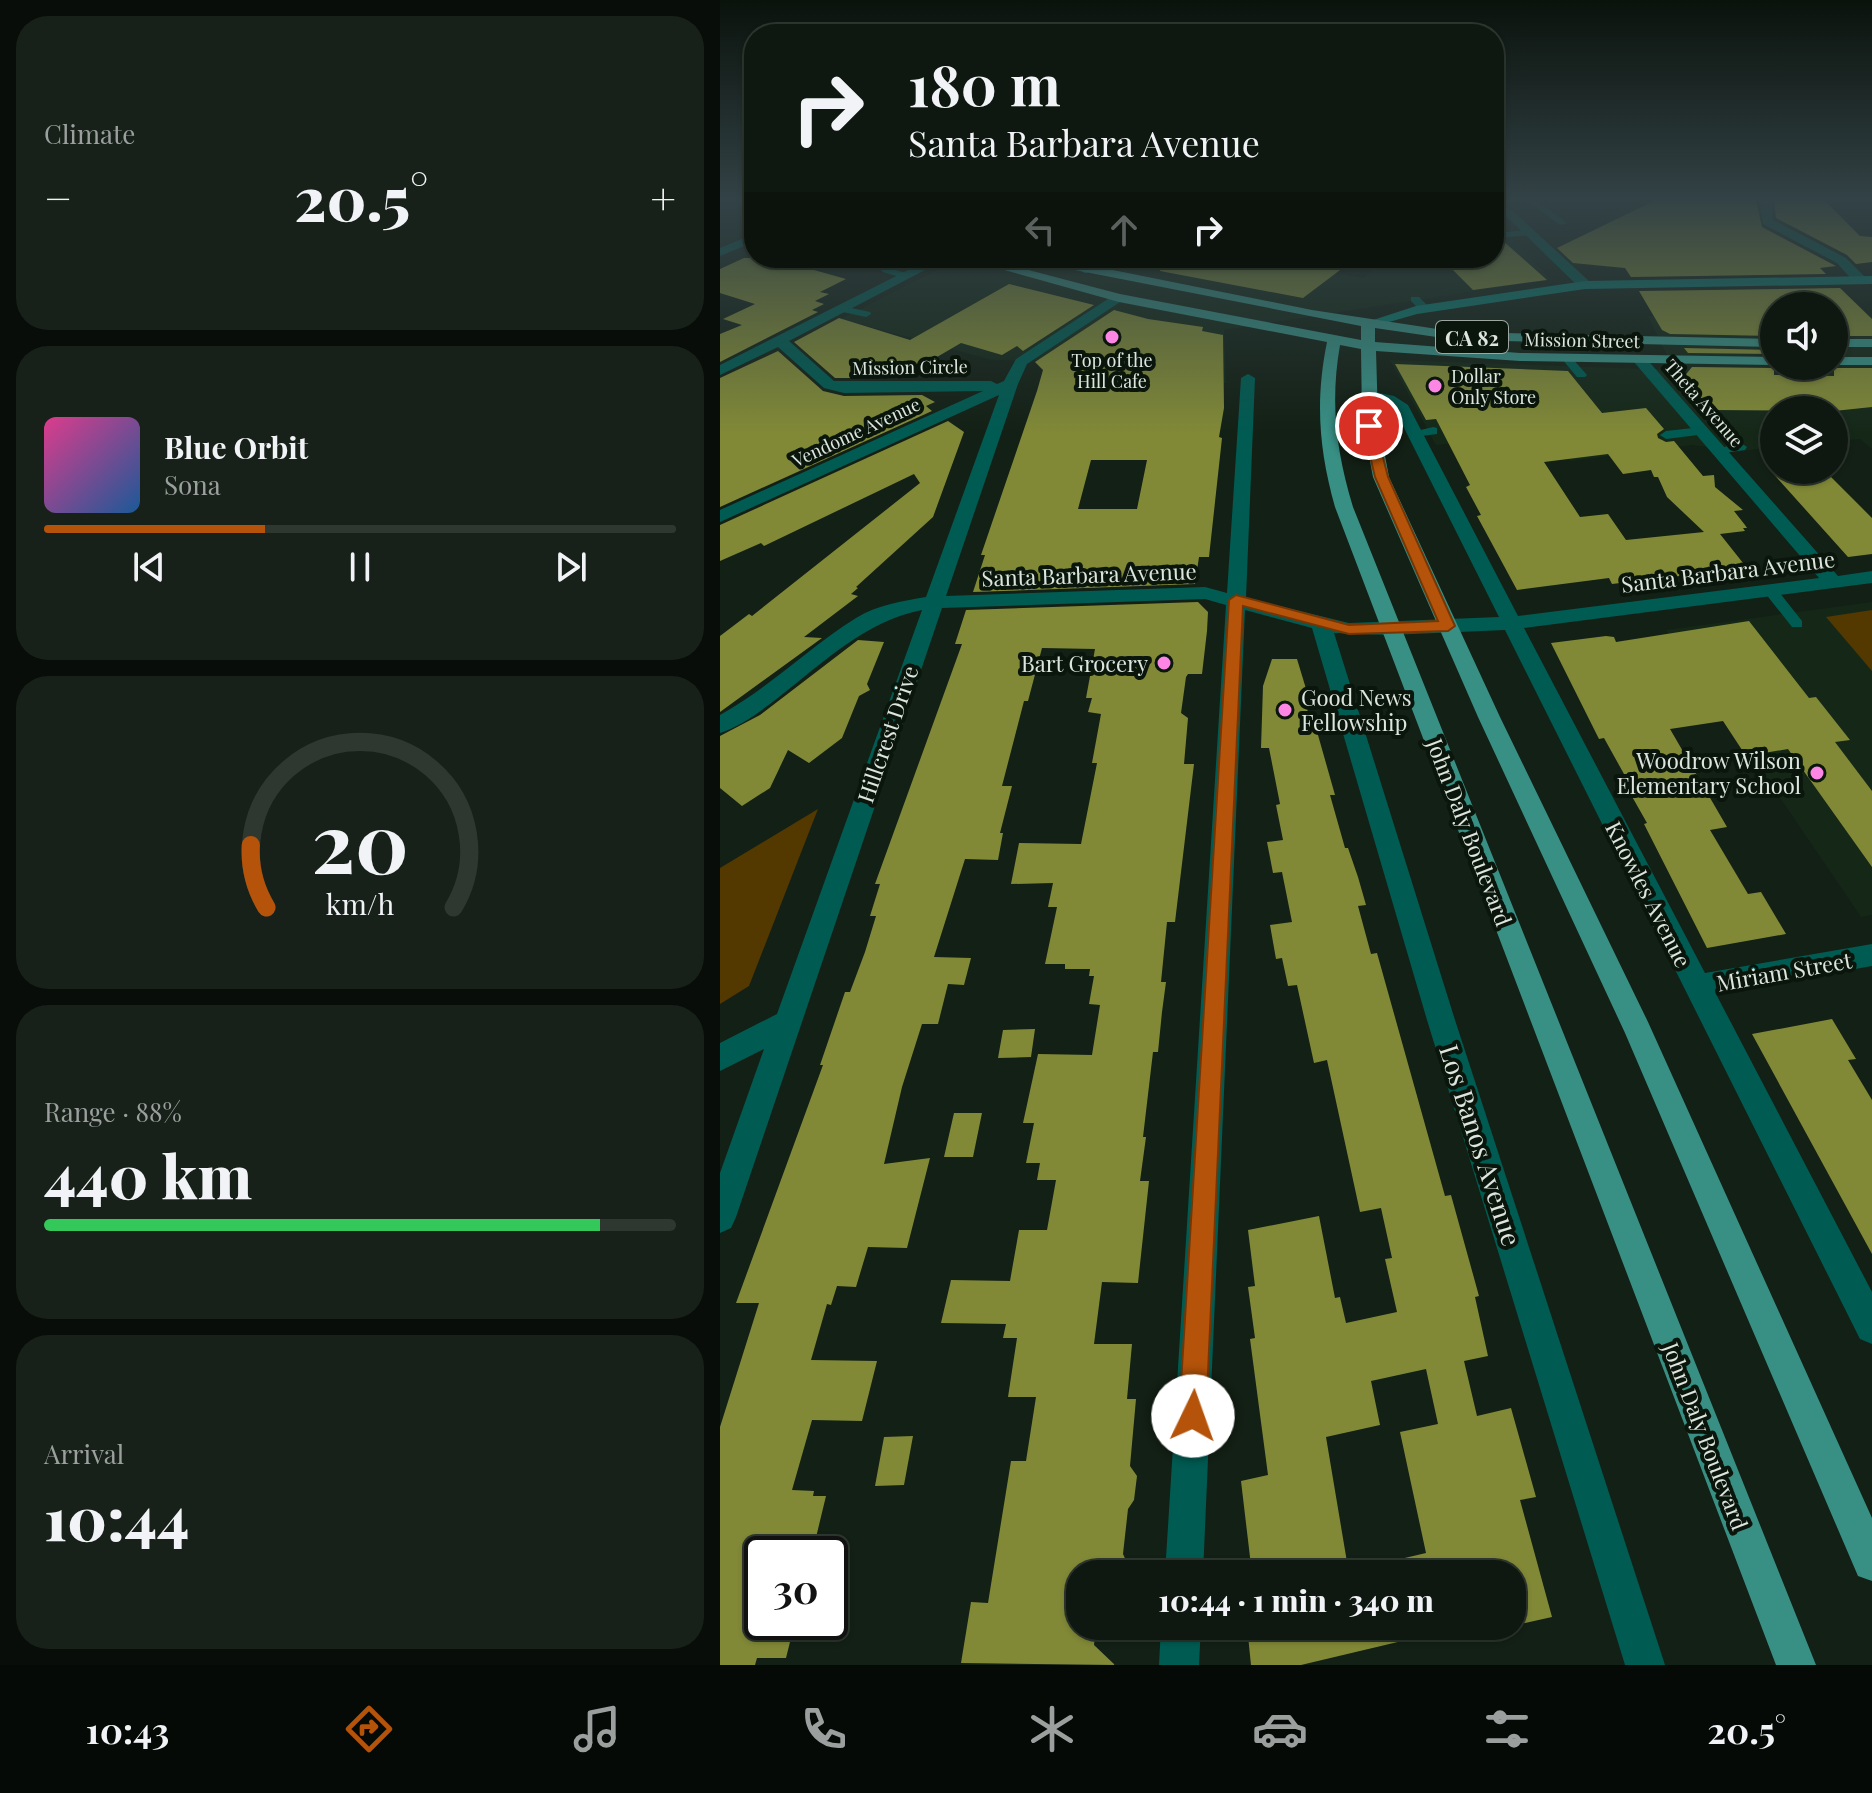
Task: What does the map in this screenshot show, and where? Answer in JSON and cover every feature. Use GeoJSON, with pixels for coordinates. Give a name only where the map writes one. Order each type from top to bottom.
{"type":"FeatureCollection","features":[{"type":"Feature","properties":{"kind":"main road","name":"Mission Street"},"geometry":{"type":"LineString","coordinates":[[1042,278],[1119,298],[1369,346],[1567,359],[1760,361]]}},
{"type":"Feature","properties":{"kind":"main road","name":"Mission Street"},"geometry":{"type":"LineString","coordinates":[[1125,278],[1368,324],[1457,336],[1760,343]]}},
{"type":"Feature","properties":{"kind":"main road"},"geometry":{"type":"LineString","coordinates":[[1334,341],[1420,304],[1585,285],[1866,280]]}},
{"type":"Feature","properties":{"kind":"main road"},"geometry":{"type":"LineString","coordinates":[[1119,298],[1142,282]]}},
{"type":"Feature","properties":{"kind":"main road"},"geometry":{"type":"LineString","coordinates":[[1368,324],[1366,395],[1373,449],[1381,477],[1638,1031],[1872,1562]]}},
{"type":"Feature","properties":{"kind":"main road","name":"John Daly Boulevard"},"geometry":{"type":"LineString","coordinates":[[1334,341],[1324,391],[1329,451],[1344,507],[1796,1665]]}},
{"type":"Feature","properties":{"kind":"main road"},"geometry":{"type":"LineString","coordinates":[[1848,343],[1872,343]]}},
{"type":"Feature","properties":{"kind":"main road"},"geometry":{"type":"LineString","coordinates":[[1848,361],[1872,361]]}},
{"type":"Feature","properties":{"kind":"street"},"geometry":{"type":"LineString","coordinates":[[720,371],[903,278]]}},
{"type":"Feature","properties":{"kind":"street"},"geometry":{"type":"LineString","coordinates":[[1577,278],[1585,285]]}},
{"type":"Feature","properties":{"kind":"street","name":"Hillcrest Drive"},"geometry":{"type":"LineString","coordinates":[[720,1217],[1010,384],[1021,362],[1119,298]]}},
{"type":"Feature","properties":{"kind":"street","name":"Mission Circle"},"geometry":{"type":"LineString","coordinates":[[780,341],[829,385],[844,388],[1010,384]]}},
{"type":"Feature","properties":{"kind":"street","name":"Theta Avenue"},"geometry":{"type":"LineString","coordinates":[[1639,359],[1833,582]]}},
{"type":"Feature","properties":{"kind":"street"},"geometry":{"type":"LineString","coordinates":[[1185,1560],[1248,378]]}},
{"type":"Feature","properties":{"kind":"street","name":"Vendome Avenue"},"geometry":{"type":"LineString","coordinates":[[720,517],[1010,384]]}},
{"type":"Feature","properties":{"kind":"street","name":"Knowles Avenue"},"geometry":{"type":"LineString","coordinates":[[1366,395],[1389,399],[1400,405],[1424,432],[1512,623],[1872,1327]]}},
{"type":"Feature","properties":{"kind":"street","name":"Santa Barbara Avenue"},"geometry":{"type":"LineString","coordinates":[[720,725],[753,706],[864,622],[894,609],[932,602],[1205,593],[1321,624],[1349,629],[1390,629],[1512,623],[1872,577]]}},
{"type":"Feature","properties":{"kind":"street","name":"Los Banos Avenue"},"geometry":{"type":"LineString","coordinates":[[1321,624],[1446,1035],[1645,1665]]}},
{"type":"Feature","properties":{"kind":"street","name":"Miriam Street"},"geometry":{"type":"LineString","coordinates":[[1696,986],[1872,955]]}},
{"type":"Feature","properties":{"kind":"street"},"geometry":{"type":"LineString","coordinates":[[720,1058],[790,1021]]}},
{"type":"Feature","properties":{"kind":"street"},"geometry":{"type":"LineString","coordinates":[[1179,1665],[1180,1640]]}},
{"type":"Feature","properties":{"kind":"lane"},"geometry":{"type":"LineString","coordinates":[[842,309],[866,314]]}},
{"type":"Feature","properties":{"kind":"lane"},"geometry":{"type":"LineString","coordinates":[[1567,359],[1581,375]]}},
{"type":"Feature","properties":{"kind":"lane"},"geometry":{"type":"LineString","coordinates":[[1666,435],[1702,431]]}},
{"type":"Feature","properties":{"kind":"lane"},"geometry":{"type":"LineString","coordinates":[[1718,450],[1741,447]]}},
{"type":"Feature","properties":{"kind":"lane"},"geometry":{"type":"LineString","coordinates":[[1770,590],[1797,624]]}},
{"type":"Feature","properties":{"kind":"shaded area"},"geometry":{"type":"Polygon","coordinates":[[[922,278],[1551,279],[1224,330],[1226,383],[1134,383],[1137,361],[992,360],[841,319],[922,278]]]}},
{"type":"Feature","properties":{"kind":"shaded area"},"geometry":{"type":"Polygon","coordinates":[[[1648,316],[1760,317],[1760,380],[1848,380],[1848,317],[1872,317],[1872,449],[1860,439],[1848,440],[1848,396],[1760,396],[1760,449],[1742,451],[1692,445],[1570,461],[1549,433],[1436,445],[1390,360],[1674,370],[1648,316]]]}},
{"type":"Feature","properties":{"kind":"shaded area","name":"Woodrow Wilson Elementary School"},"geometry":{"type":"Polygon","coordinates":[[[1872,602],[1872,915],[1861,917],[1666,630],[1872,602]]]}},
{"type":"Feature","properties":{"kind":"shaded area"},"geometry":{"type":"Polygon","coordinates":[[[1872,610],[1872,671],[1826,617],[1872,610]]]}},
{"type":"Feature","properties":{"kind":"shaded area"},"geometry":{"type":"Polygon","coordinates":[[[818,809],[749,986],[720,1004],[720,868],[818,809]]]}},
{"type":"Feature","properties":{"kind":"building"},"geometry":{"type":"Polygon","coordinates":[[[720,278],[846,279],[820,292],[829,294],[815,301],[824,304],[812,310],[818,312],[720,362],[720,334],[742,325],[723,319],[755,304],[720,293],[720,278]]]}},
{"type":"Feature","properties":{"kind":"building"},"geometry":{"type":"Polygon","coordinates":[[[1195,278],[1330,278],[1303,298],[1195,278]]]}},
{"type":"Feature","properties":{"kind":"building"},"geometry":{"type":"Polygon","coordinates":[[[1461,278],[1547,280],[1473,290],[1461,278]]]}},
{"type":"Feature","properties":{"kind":"building"},"geometry":{"type":"Polygon","coordinates":[[[1009,284],[1094,305],[1023,351],[1017,346],[1002,355],[961,343],[901,378],[835,378],[794,342],[839,318],[910,340],[1009,284]]]}},
{"type":"Feature","properties":{"kind":"building"},"geometry":{"type":"Polygon","coordinates":[[[1840,288],[1844,292],[1760,292],[1760,336],[1670,334],[1662,330],[1639,291],[1840,288]]]}},
{"type":"Feature","properties":{"kind":"building"},"geometry":{"type":"Polygon","coordinates":[[[1848,296],[1872,319],[1872,336],[1848,336],[1848,296]]]}},
{"type":"Feature","properties":{"kind":"building"},"geometry":{"type":"Polygon","coordinates":[[[1114,310],[1148,319],[1203,327],[1202,331],[1223,335],[1224,408],[1209,557],[1199,557],[1195,584],[973,592],[985,555],[981,555],[1043,370],[1035,362],[1114,310]],[[1091,460],[1078,509],[1137,509],[1147,460],[1091,460]]]}},
{"type":"Feature","properties":{"kind":"building"},"geometry":{"type":"Polygon","coordinates":[[[1684,348],[1760,350],[1760,354],[1688,353],[1684,348]]]}},
{"type":"Feature","properties":{"kind":"building"},"geometry":{"type":"Polygon","coordinates":[[[778,351],[823,391],[844,396],[922,395],[935,402],[926,406],[932,411],[720,507],[720,378],[778,351]]]}},
{"type":"Feature","properties":{"kind":"building"},"geometry":{"type":"Polygon","coordinates":[[[1395,364],[1568,371],[1602,413],[1646,408],[1664,429],[1657,434],[1658,438],[1666,442],[1674,441],[1703,476],[1714,475],[1715,487],[1743,510],[1734,511],[1747,528],[1743,528],[1745,531],[1720,534],[1747,568],[1612,584],[1609,578],[1517,590],[1477,516],[1481,515],[1466,487],[1470,485],[1436,419],[1426,420],[1395,364]],[[1608,454],[1544,462],[1580,517],[1608,514],[1626,540],[1704,532],[1667,497],[1658,477],[1654,477],[1651,470],[1623,474],[1608,454]]]}},
{"type":"Feature","properties":{"kind":"building"},"geometry":{"type":"Polygon","coordinates":[[[1692,367],[1760,368],[1760,380],[1848,380],[1848,368],[1872,368],[1872,407],[1848,410],[1848,396],[1760,396],[1760,410],[1712,410],[1683,378],[1692,367]]]}},
{"type":"Feature","properties":{"kind":"building"},"geometry":{"type":"Polygon","coordinates":[[[948,421],[964,432],[933,517],[856,587],[851,594],[858,596],[804,637],[822,638],[720,712],[720,636],[749,614],[752,616],[920,483],[914,474],[764,546],[761,543],[720,561],[720,525],[948,421]]]}},
{"type":"Feature","properties":{"kind":"building"},"geometry":{"type":"Polygon","coordinates":[[[1783,484],[1838,484],[1872,518],[1872,554],[1848,557],[1783,484]]]}},
{"type":"Feature","properties":{"kind":"building"},"geometry":{"type":"Polygon","coordinates":[[[1198,602],[1208,612],[1202,674],[1188,674],[1186,677],[1181,713],[1188,718],[1184,764],[1194,764],[1175,922],[1167,922],[1161,982],[1166,982],[1158,1052],[1153,1052],[1143,1137],[1146,1137],[1140,1181],[1149,1181],[1138,1283],[1102,1282],[1094,1344],[1132,1344],[1127,1399],[1136,1399],[1130,1466],[1137,1476],[1134,1500],[1128,1509],[1123,1554],[1126,1560],[1066,1560],[1066,1640],[1095,1640],[1094,1645],[1115,1665],[961,1663],[971,1602],[988,1603],[1011,1461],[1026,1461],[1036,1397],[1008,1397],[1017,1338],[1003,1338],[1006,1324],[941,1323],[951,1280],[1010,1281],[1019,1230],[1047,1230],[1056,1180],[1037,1180],[1040,1163],[1026,1163],[1034,1123],[1023,1123],[1038,1054],[1092,1055],[1100,1005],[1089,1004],[1094,976],[1089,976],[1090,969],[1065,969],[1065,964],[1045,964],[1057,907],[1048,907],[1053,883],[1011,884],[1019,843],[1081,844],[1097,763],[1092,763],[1101,714],[1088,712],[1092,698],[1086,698],[1095,649],[1042,648],[1028,701],[1024,701],[1002,786],[1012,786],[1000,833],[1003,833],[998,860],[965,859],[934,957],[971,958],[964,985],[948,984],[938,1024],[922,1024],[902,1087],[884,1164],[930,1158],[907,1248],[868,1247],[856,1287],[837,1286],[831,1305],[827,1304],[811,1360],[877,1361],[862,1421],[812,1420],[792,1490],[814,1491],[813,1496],[826,1496],[816,1536],[744,1536],[744,1640],[790,1640],[786,1658],[757,1658],[755,1665],[720,1665],[720,1427],[759,1303],[736,1303],[823,1065],[820,1065],[845,992],[850,992],[865,952],[876,916],[870,916],[880,884],[875,884],[962,644],[955,644],[966,610],[1198,602]]]}},
{"type":"Feature","properties":{"kind":"building"},"geometry":{"type":"Polygon","coordinates":[[[1749,621],[1809,698],[1816,697],[1850,740],[1835,742],[1872,791],[1872,867],[1788,749],[1746,756],[1723,721],[1670,729],[1727,827],[1710,830],[1748,894],[1761,892],[1786,934],[1707,948],[1644,824],[1647,823],[1630,793],[1634,792],[1604,738],[1599,739],[1551,643],[1606,636],[1614,637],[1616,642],[1749,621]]]}},
{"type":"Feature","properties":{"kind":"building"},"geometry":{"type":"Polygon","coordinates":[[[858,640],[884,642],[867,684],[870,690],[859,696],[842,738],[809,763],[788,750],[770,788],[742,806],[720,788],[720,736],[760,715],[858,640]]]}},
{"type":"Feature","properties":{"kind":"building"},"geometry":{"type":"Polygon","coordinates":[[[1272,659],[1297,659],[1307,692],[1308,727],[1316,728],[1335,795],[1330,795],[1366,905],[1358,906],[1371,954],[1377,953],[1445,1196],[1451,1195],[1479,1296],[1475,1297],[1488,1356],[1464,1361],[1477,1416],[1511,1408],[1536,1497],[1520,1500],[1552,1617],[1526,1623],[1526,1560],[1396,1560],[1426,1553],[1400,1432],[1438,1424],[1426,1369],[1371,1381],[1380,1425],[1326,1437],[1347,1560],[1250,1560],[1241,1481],[1268,1475],[1250,1339],[1255,1338],[1248,1287],[1255,1286],[1248,1230],[1319,1216],[1335,1298],[1340,1297],[1346,1323],[1397,1312],[1385,1259],[1392,1258],[1381,1208],[1360,1212],[1327,1060],[1314,1063],[1297,985],[1288,986],[1282,958],[1276,959],[1270,925],[1292,922],[1282,872],[1273,873],[1267,842],[1283,840],[1276,805],[1280,804],[1269,748],[1261,748],[1263,686],[1272,659]]]}},
{"type":"Feature","properties":{"kind":"building"},"geometry":{"type":"Polygon","coordinates":[[[1832,1019],[1856,1059],[1848,1060],[1872,1100],[1872,1254],[1752,1034],[1832,1019]]]}},
{"type":"Feature","properties":{"kind":"building"},"geometry":{"type":"Polygon","coordinates":[[[1035,1029],[1031,1057],[998,1058],[1003,1030],[1035,1029]]]}},
{"type":"Feature","properties":{"kind":"building"},"geometry":{"type":"Polygon","coordinates":[[[954,1113],[982,1113],[973,1157],[944,1157],[954,1113]]]}},
{"type":"Feature","properties":{"kind":"building"},"geometry":{"type":"Polygon","coordinates":[[[913,1436],[904,1485],[875,1486],[884,1437],[913,1436]]]}},
{"type":"Feature","properties":{"kind":"building"},"geometry":{"type":"Polygon","coordinates":[[[1248,1640],[1406,1640],[1301,1665],[1251,1665],[1248,1640]]]}},
{"type":"Feature","properties":{"kind":"place","name":"Top of the Hill Cafe"},"geometry":{"type":"Point","coordinates":[1112,337]}},
{"type":"Feature","properties":{"kind":"place","name":"Dollar Only Store"},"geometry":{"type":"Point","coordinates":[1435,386]}},
{"type":"Feature","properties":{"kind":"place","name":"Bart Grocery"},"geometry":{"type":"Point","coordinates":[1164,663]}},
{"type":"Feature","properties":{"kind":"place","name":"Good News Fellowship"},"geometry":{"type":"Point","coordinates":[1285,710]}},
{"type":"Feature","properties":{"kind":"place","name":"Woodrow Wilson Elementary School"},"geometry":{"type":"Point","coordinates":[1817,773]}},
{"type":"Feature","properties":{"kind":"route"},"geometry":{"type":"LineString","coordinates":[[1193,1416],[1236,600],[1349,629],[1448,626],[1381,477],[1369,426]]}}]}
